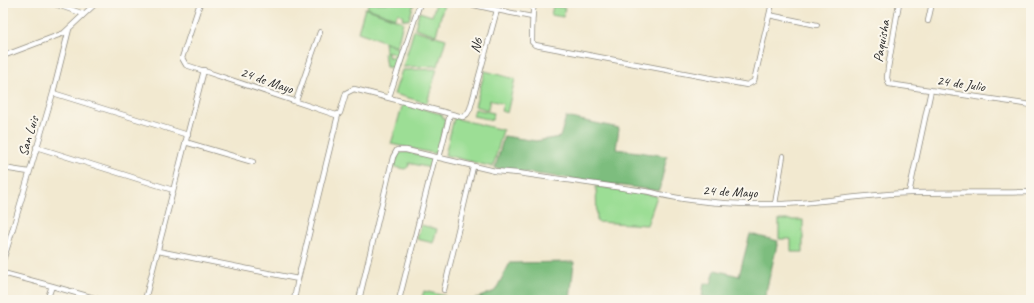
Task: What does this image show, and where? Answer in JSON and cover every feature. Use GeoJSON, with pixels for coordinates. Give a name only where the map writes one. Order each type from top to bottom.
{"type":"FeatureCollection","features":[{"type":"Feature","properties":{"kind":"street"},"geometry":{"type":"LineString","coordinates":[[52,3],[84,14]]}},
{"type":"Feature","properties":{"kind":"street"},"geometry":{"type":"LineString","coordinates":[[3,56],[57,36],[69,29],[96,3]]}},
{"type":"Feature","properties":{"kind":"street","name":"24 de Mayo"},"geometry":{"type":"LineString","coordinates":[[200,3],[182,60],[186,64],[338,115]]}},
{"type":"Feature","properties":{"kind":"street"},"geometry":{"type":"LineString","coordinates":[[389,97],[420,3]]}},
{"type":"Feature","properties":{"kind":"street"},"geometry":{"type":"LineString","coordinates":[[465,3],[532,17]]}},
{"type":"Feature","properties":{"kind":"street"},"geometry":{"type":"LineString","coordinates":[[534,3],[532,17],[532,42],[535,45],[747,85],[754,81],[772,3]]}},
{"type":"Feature","properties":{"kind":"street","name":"Paquisha"},"geometry":{"type":"LineString","coordinates":[[888,83],[888,68],[899,3]]}},
{"type":"Feature","properties":{"kind":"street"},"geometry":{"type":"LineString","coordinates":[[928,21],[932,3]]}},
{"type":"Feature","properties":{"kind":"street","name":"N6"},"geometry":{"type":"LineString","coordinates":[[450,114],[465,116],[470,109],[497,10]]}},
{"type":"Feature","properties":{"kind":"street"},"geometry":{"type":"LineString","coordinates":[[769,14],[817,25]]}},
{"type":"Feature","properties":{"kind":"street","name":"San Luis"},"geometry":{"type":"LineString","coordinates":[[3,260],[6,244],[53,93],[69,29]]}},
{"type":"Feature","properties":{"kind":"street"},"geometry":{"type":"LineString","coordinates":[[296,101],[320,32]]}},
{"type":"Feature","properties":{"kind":"street"},"geometry":{"type":"LineString","coordinates":[[145,300],[204,70]]}},
{"type":"Feature","properties":{"kind":"street","name":"24 de Julio"},"geometry":{"type":"LineString","coordinates":[[888,83],[898,86],[1031,105]]}},
{"type":"Feature","properties":{"kind":"street"},"geometry":{"type":"LineString","coordinates":[[294,300],[338,115],[346,93],[350,90],[389,97],[450,114],[435,157],[399,300]]}},
{"type":"Feature","properties":{"kind":"street"},"geometry":{"type":"LineString","coordinates":[[909,193],[931,90]]}},
{"type":"Feature","properties":{"kind":"street"},"geometry":{"type":"LineString","coordinates":[[53,93],[188,135]]}},
{"type":"Feature","properties":{"kind":"street"},"geometry":{"type":"LineString","coordinates":[[185,142],[253,162]]}},
{"type":"Feature","properties":{"kind":"street"},"geometry":{"type":"LineString","coordinates":[[36,147],[173,190]]}},
{"type":"Feature","properties":{"kind":"street","name":"24 de Mayo"},"geometry":{"type":"LineString","coordinates":[[359,300],[395,152],[403,150],[473,167],[651,192],[671,198],[775,204],[909,193],[981,194],[1031,192]]}},
{"type":"Feature","properties":{"kind":"street"},"geometry":{"type":"LineString","coordinates":[[775,204],[783,156]]}},
{"type":"Feature","properties":{"kind":"street"},"geometry":{"type":"LineString","coordinates":[[444,290],[473,167]]}},
{"type":"Feature","properties":{"kind":"street"},"geometry":{"type":"LineString","coordinates":[[3,168],[28,172]]}},
{"type":"Feature","properties":{"kind":"street"},"geometry":{"type":"LineString","coordinates":[[158,251],[298,279]]}},
{"type":"Feature","properties":{"kind":"street"},"geometry":{"type":"LineString","coordinates":[[3,273],[101,300]]}},
{"type":"Feature","properties":{"kind":"street"},"geometry":{"type":"LineString","coordinates":[[47,300],[52,286]]}},
{"type":"Feature","properties":{"kind":"green space"},"geometry":{"type":"Polygon","coordinates":[[[369,3],[414,3],[409,20],[402,19],[403,16],[398,13],[395,18],[367,8],[369,3]]]}},
{"type":"Feature","properties":{"kind":"green space"},"geometry":{"type":"Polygon","coordinates":[[[436,3],[444,4],[436,35],[415,28],[419,12],[432,16],[436,3]]]}},
{"type":"Feature","properties":{"kind":"green space"},"geometry":{"type":"Polygon","coordinates":[[[553,6],[565,8],[563,17],[551,15],[553,6]]]}},
{"type":"Feature","properties":{"kind":"green space"},"geometry":{"type":"Polygon","coordinates":[[[365,8],[403,22],[397,46],[358,32],[365,8]]]}},
{"type":"Feature","properties":{"kind":"green space"},"geometry":{"type":"Polygon","coordinates":[[[414,30],[446,39],[438,66],[403,67],[414,30]]]}},
{"type":"Feature","properties":{"kind":"green space"},"geometry":{"type":"Polygon","coordinates":[[[384,42],[402,50],[397,68],[386,67],[384,52],[388,52],[388,57],[393,57],[394,53],[385,51],[384,42]]]}},
{"type":"Feature","properties":{"kind":"green space"},"geometry":{"type":"Polygon","coordinates":[[[437,69],[427,103],[394,94],[402,70],[437,69]]]}},
{"type":"Feature","properties":{"kind":"green space"},"geometry":{"type":"Polygon","coordinates":[[[485,71],[515,79],[507,113],[501,111],[503,104],[490,100],[488,110],[475,106],[485,71]]]}},
{"type":"Feature","properties":{"kind":"green space"},"geometry":{"type":"Polygon","coordinates":[[[403,103],[441,114],[445,120],[437,154],[391,144],[403,103]]]}},
{"type":"Feature","properties":{"kind":"green space"},"geometry":{"type":"Polygon","coordinates":[[[475,109],[494,113],[492,120],[473,116],[475,109]]]}},
{"type":"Feature","properties":{"kind":"green space"},"geometry":{"type":"Polygon","coordinates":[[[566,117],[619,128],[616,149],[667,156],[659,191],[495,168],[504,136],[536,141],[560,137],[566,117]]]}},
{"type":"Feature","properties":{"kind":"green space"},"geometry":{"type":"Polygon","coordinates":[[[454,118],[503,130],[493,167],[445,155],[454,118]]]}},
{"type":"Feature","properties":{"kind":"green space"},"geometry":{"type":"Polygon","coordinates":[[[407,152],[432,158],[430,168],[409,163],[409,166],[405,169],[394,167],[398,153],[407,152]]]}},
{"type":"Feature","properties":{"kind":"green space"},"geometry":{"type":"Polygon","coordinates":[[[596,186],[657,196],[647,225],[597,222],[596,186]]]}},
{"type":"Feature","properties":{"kind":"green space"},"geometry":{"type":"Polygon","coordinates":[[[779,220],[803,220],[803,252],[791,252],[791,239],[779,239],[779,220]]]}},
{"type":"Feature","properties":{"kind":"green space"},"geometry":{"type":"Polygon","coordinates":[[[421,225],[437,229],[433,243],[417,239],[421,225]]]}},
{"type":"Feature","properties":{"kind":"green space"},"geometry":{"type":"Polygon","coordinates":[[[750,234],[778,241],[764,300],[717,300],[702,296],[704,283],[711,284],[715,270],[739,276],[750,234]]]}},
{"type":"Feature","properties":{"kind":"green space"},"geometry":{"type":"Polygon","coordinates":[[[574,262],[570,300],[472,300],[495,291],[510,263],[574,262]]]}},
{"type":"Feature","properties":{"kind":"green space"},"geometry":{"type":"Polygon","coordinates":[[[424,291],[445,296],[444,300],[421,300],[424,291]]]}}]}
